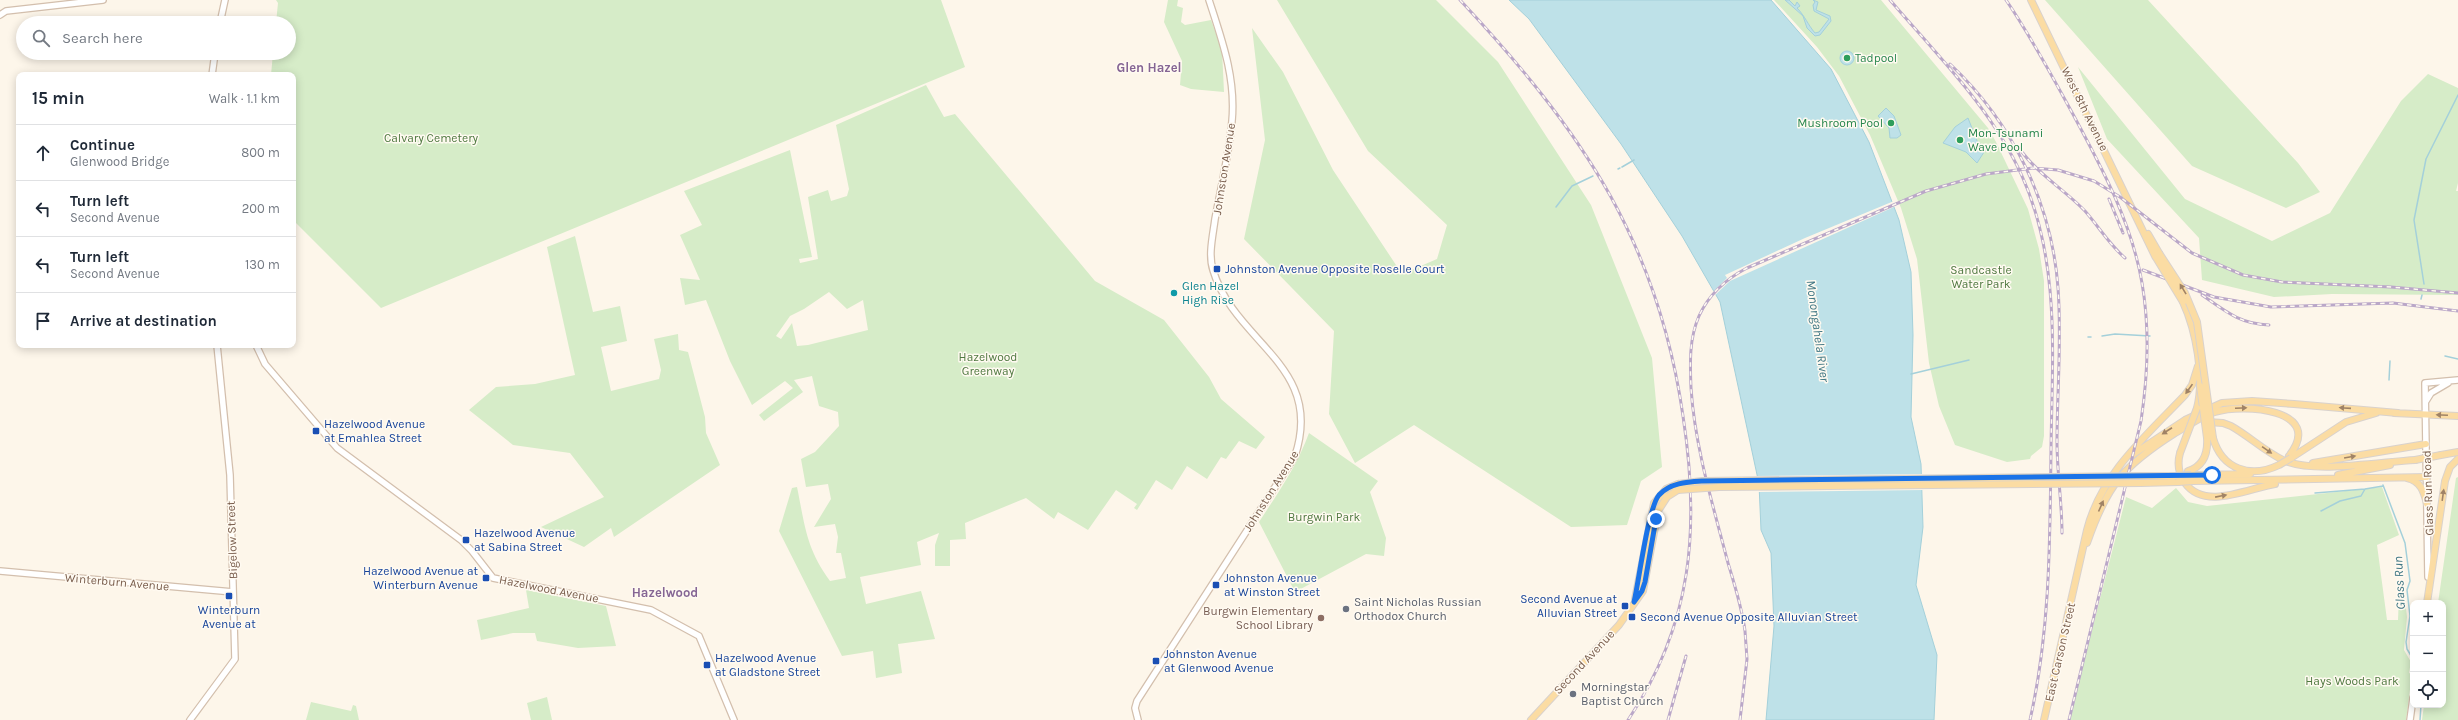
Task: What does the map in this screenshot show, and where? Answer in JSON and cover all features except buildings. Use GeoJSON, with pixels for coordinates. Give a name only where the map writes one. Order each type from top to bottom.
{"type":"FeatureCollection","features":[{"type":"Feature","properties":{"kind":"main road","name":"West 8th Avenue"},"geometry":{"type":"LineString","coordinates":[[2031,0],[2138,219],[2157,254]]}},
{"type":"Feature","properties":{"kind":"main road"},"geometry":{"type":"LineString","coordinates":[[2157,254],[2188,312],[2193,330],[2200,386],[2210,438],[2222,458],[2233,468],[2251,472],[2263,471]]}},
{"type":"Feature","properties":{"kind":"main road"},"geometry":{"type":"LineString","coordinates":[[2157,254],[2185,293],[2197,322],[2210,438],[2203,461],[2191,476]]}},
{"type":"Feature","properties":{"kind":"main road"},"geometry":{"type":"LineString","coordinates":[[2075,583],[2091,514],[2096,499],[2115,470],[2192,385],[2198,366]]}},
{"type":"Feature","properties":{"kind":"main road"},"geometry":{"type":"LineString","coordinates":[[2200,386],[2197,408],[2180,453],[2178,469],[2181,478],[2192,491],[2206,497],[2219,497],[2300,480]]}},
{"type":"Feature","properties":{"kind":"main road"},"geometry":{"type":"LineString","coordinates":[[2115,470],[2138,451],[2185,420],[2222,403],[2252,401],[2398,413],[2458,416]]}},
{"type":"Feature","properties":{"kind":"main road"},"geometry":{"type":"LineString","coordinates":[[2075,583],[2096,518],[2113,484],[2134,462],[2203,416],[2229,408],[2244,407],[2272,411],[2289,419],[2297,432],[2296,445],[2290,457]]}},
{"type":"Feature","properties":{"kind":"main road"},"geometry":{"type":"LineString","coordinates":[[2141,479],[2241,475],[2263,471],[2279,465],[2346,422],[2372,414],[2398,413]]}},
{"type":"Feature","properties":{"kind":"main road"},"geometry":{"type":"LineString","coordinates":[[2181,430],[2204,422],[2222,423],[2241,432],[2282,459],[2298,465],[2315,466],[2415,460]]}},
{"type":"Feature","properties":{"kind":"main road"},"geometry":{"type":"LineString","coordinates":[[2298,465],[2426,444]]}},
{"type":"Feature","properties":{"kind":"main road"},"geometry":{"type":"LineString","coordinates":[[2313,479],[2458,452]]}},
{"type":"Feature","properties":{"kind":"main road"},"geometry":{"type":"LineString","coordinates":[[2427,600],[2445,481],[2450,467],[2458,459]]}},
{"type":"Feature","properties":{"kind":"main road"},"geometry":{"type":"LineString","coordinates":[[2141,479],[2164,476],[2300,480],[2427,477]]}},
{"type":"Feature","properties":{"kind":"main road"},"geometry":{"type":"LineString","coordinates":[[2401,477],[2417,482],[2423,489],[2428,504]]}},
{"type":"Feature","properties":{"kind":"main road","name":"Second Avenue"},"geometry":{"type":"LineString","coordinates":[[1531,720],[1619,625],[1642,591],[1658,511],[1667,497],[1678,487],[2141,479]]}},
{"type":"Feature","properties":{"kind":"main road","name":"East Carson Street"},"geometry":{"type":"LineString","coordinates":[[2044,720],[2075,583]]}},
{"type":"Feature","properties":{"kind":"street"},"geometry":{"type":"LineString","coordinates":[[0,15],[6,11],[103,0]]}},
{"type":"Feature","properties":{"kind":"street"},"geometry":{"type":"LineString","coordinates":[[222,16],[225,0]]}},
{"type":"Feature","properties":{"kind":"street","name":"Johnston Avenue"},"geometry":{"type":"LineString","coordinates":[[1138,720],[1135,708],[1137,701],[1295,456],[1302,428],[1296,389],[1286,371],[1234,313],[1222,294],[1212,268],[1213,232],[1232,121],[1232,89],[1228,59],[1209,0]]}},
{"type":"Feature","properties":{"kind":"street"},"geometry":{"type":"LineString","coordinates":[[212,72],[214,60]]}},
{"type":"Feature","properties":{"kind":"street","name":"Bigelow Street"},"geometry":{"type":"LineString","coordinates":[[190,720],[235,659],[230,475],[217,348]]}},
{"type":"Feature","properties":{"kind":"street","name":"Hazelwood Avenue"},"geometry":{"type":"LineString","coordinates":[[258,348],[266,364],[337,448],[461,540],[493,578],[651,610],[699,636],[734,720]]}},
{"type":"Feature","properties":{"kind":"street"},"geometry":{"type":"LineString","coordinates":[[2425,403],[2431,393],[2456,381]]}},
{"type":"Feature","properties":{"kind":"street","name":"Glass Run Road"},"geometry":{"type":"LineString","coordinates":[[2427,600],[2430,546],[2424,383],[2456,381]]}},
{"type":"Feature","properties":{"kind":"street","name":"Winterburn Avenue"},"geometry":{"type":"LineString","coordinates":[[0,571],[233,592]]}},
{"type":"Feature","properties":{"kind":"street"},"geometry":{"type":"LineString","coordinates":[[2410,720],[2412,708]]}},
{"type":"Feature","properties":{"kind":"green space","name":"Calvary Cemetery"},"geometry":{"type":"Polygon","coordinates":[[[276,0],[941,0],[965,67],[381,308],[296,223],[296,72],[271,72],[272,60],[296,60],[296,16],[277,16],[278,3],[276,0]]]}},
{"type":"Feature","properties":{"kind":"green space"},"geometry":{"type":"Polygon","coordinates":[[[1168,0],[1178,0],[1177,6],[1183,8],[1181,22],[1185,25],[1211,20],[1222,50],[1224,92],[1191,89],[1180,85],[1182,61],[1164,22],[1168,0]]]}},
{"type":"Feature","properties":{"kind":"green space"},"geometry":{"type":"Polygon","coordinates":[[[1277,0],[1436,0],[1498,62],[1591,205],[1652,358],[1662,467],[1641,481],[1627,525],[1571,527],[1414,425],[1355,463],[1329,414],[1334,331],[1244,239],[1265,140],[1252,28],[1283,72],[1333,170],[1402,274],[1437,259],[1447,225],[1368,151],[1277,0]]]}},
{"type":"Feature","properties":{"kind":"green space","name":"Sandcastle Water Park"},"geometry":{"type":"Polygon","coordinates":[[[1774,0],[1881,0],[1988,128],[1996,142],[2028,209],[2039,249],[2044,281],[2044,436],[2042,447],[2031,456],[2030,459],[2007,462],[1955,445],[1939,406],[1929,363],[1917,259],[1901,208],[1870,135],[1839,76],[1817,47],[1774,0]]]}},
{"type":"Feature","properties":{"kind":"green space"},"geometry":{"type":"Polygon","coordinates":[[[2045,0],[2148,0],[2298,163],[2320,192],[2286,208],[2192,166],[2045,0]]]}},
{"type":"Feature","properties":{"kind":"green space"},"geometry":{"type":"Polygon","coordinates":[[[2078,67],[2185,199],[2272,241],[2330,213],[2401,101],[2428,74],[2458,88],[2458,183],[2456,191],[2458,191],[2458,295],[2332,294],[2274,297],[2202,280],[2199,238],[2107,139],[2078,67]]]}},
{"type":"Feature","properties":{"kind":"green space","name":"Hazelwood Greenway"},"geometry":{"type":"Polygon","coordinates":[[[926,85],[944,117],[955,114],[1095,281],[1164,320],[1209,377],[1221,399],[1265,437],[1256,449],[1239,441],[1226,459],[1221,457],[1207,479],[1187,466],[1172,490],[1156,480],[1137,510],[1134,508],[1137,504],[1116,490],[1088,530],[1058,512],[1054,519],[1026,498],[965,523],[966,539],[950,540],[950,566],[935,566],[935,545],[939,533],[917,542],[921,565],[860,577],[866,604],[921,591],[935,639],[898,644],[902,673],[876,678],[873,651],[842,656],[779,531],[792,488],[797,487],[805,525],[811,547],[816,558],[830,581],[846,578],[841,553],[836,553],[838,537],[835,524],[814,527],[831,499],[828,484],[806,487],[801,459],[815,452],[839,426],[838,412],[819,406],[812,376],[794,380],[803,392],[764,421],[759,415],[793,388],[785,381],[752,405],[730,361],[706,300],[685,305],[680,278],[700,280],[680,235],[702,225],[684,191],[790,150],[812,257],[799,259],[800,263],[818,259],[808,197],[828,190],[831,201],[847,196],[849,189],[836,125],[926,85]],[[829,292],[804,309],[790,316],[776,336],[781,339],[792,323],[797,346],[808,345],[868,330],[863,300],[847,309],[829,292]]]}},
{"type":"Feature","properties":{"kind":"green space"},"geometry":{"type":"Polygon","coordinates":[[[575,236],[593,312],[620,306],[627,341],[601,347],[611,391],[659,379],[661,370],[654,339],[678,334],[679,350],[688,352],[705,417],[706,433],[720,465],[614,537],[611,528],[584,547],[541,527],[604,497],[570,453],[513,445],[469,410],[496,387],[535,384],[575,375],[547,247],[575,236]]]}},
{"type":"Feature","properties":{"kind":"green space","name":"Burgwin Park"},"geometry":{"type":"Polygon","coordinates":[[[1309,433],[1378,481],[1370,492],[1386,538],[1384,556],[1366,554],[1295,592],[1259,522],[1293,468],[1309,433]]]}},
{"type":"Feature","properties":{"kind":"green space"},"geometry":{"type":"Polygon","coordinates":[[[2458,477],[2458,720],[2422,720],[2424,708],[2446,708],[2446,600],[2438,600],[2456,478],[2458,477]]]}},
{"type":"Feature","properties":{"kind":"green space","name":"Hays Woods Park"},"geometry":{"type":"Polygon","coordinates":[[[2382,487],[2399,535],[2377,545],[2387,620],[2398,620],[2399,595],[2402,589],[2404,590],[2407,617],[2404,650],[2410,660],[2410,689],[2406,720],[2069,720],[2126,497],[2152,508],[2176,488],[2188,502],[2207,506],[2382,487]]]}},
{"type":"Feature","properties":{"kind":"green space"},"geometry":{"type":"Polygon","coordinates":[[[526,590],[606,606],[616,646],[578,648],[537,641],[535,633],[513,633],[481,640],[477,620],[529,608],[526,590]]]}},
{"type":"Feature","properties":{"kind":"green space"},"geometry":{"type":"Polygon","coordinates":[[[547,697],[552,720],[531,720],[527,703],[547,697]]]}},
{"type":"Feature","properties":{"kind":"green space"},"geometry":{"type":"Polygon","coordinates":[[[311,702],[351,711],[353,705],[356,706],[359,720],[306,720],[311,702]]]}},
{"type":"Feature","properties":{"kind":"water","name":"Monongahela River"},"geometry":{"type":"Polygon","coordinates":[[[1509,0],[1771,0],[1831,69],[1869,142],[1899,220],[1911,272],[1913,335],[1911,417],[1921,464],[1923,527],[1916,585],[1937,655],[1934,720],[1766,720],[1774,626],[1771,553],[1761,530],[1759,484],[1720,302],[1682,236],[1621,144],[1529,19],[1509,0]]]}},
{"type":"Feature","properties":{"kind":"water"},"geometry":{"type":"Polygon","coordinates":[[[1785,0],[1789,0],[1795,6],[1797,2],[1800,6],[1797,8],[1802,14],[1810,27],[1815,33],[1819,32],[1829,19],[1814,11],[1813,5],[1815,2],[1813,0],[1818,2],[1816,10],[1830,16],[1831,21],[1820,35],[1815,36],[1807,28],[1803,16],[1785,0]]]}},
{"type":"Feature","properties":{"kind":"water","name":"Tadpool"},"geometry":{"type":"Polygon","coordinates":[[[1847,51],[1852,53],[1854,58],[1852,63],[1847,65],[1842,63],[1840,58],[1842,53],[1847,51]]]}},
{"type":"Feature","properties":{"kind":"water","name":"Mushroom Pool"},"geometry":{"type":"Polygon","coordinates":[[[1886,108],[1894,116],[1901,135],[1897,138],[1890,138],[1889,128],[1878,116],[1886,108]]]}},
{"type":"Feature","properties":{"kind":"water","name":"Mon-Tsunami Wave Pool"},"geometry":{"type":"Polygon","coordinates":[[[1968,118],[1977,141],[1986,149],[1977,163],[1966,152],[1943,143],[1955,127],[1968,118]]]}},
{"type":"Feature","properties":{"kind":"pier"},"geometry":{"type":"Polygon","coordinates":[[[1894,201],[1896,206],[1730,281],[1714,296],[1712,293],[1727,278],[1725,275],[1805,238],[1894,201]]]}},
{"type":"Feature","properties":{"kind":"pier"},"geometry":{"type":"Polygon","coordinates":[[[1923,474],[1924,490],[1758,492],[1756,476],[1923,474]]]}},
{"type":"Feature","properties":{"kind":"waterway"},"geometry":{"type":"LineString","coordinates":[[2424,284],[2414,220],[2426,159],[2458,95]]}},
{"type":"Feature","properties":{"kind":"waterway"},"geometry":{"type":"LineString","coordinates":[[1622,167],[1634,160]]}},
{"type":"Feature","properties":{"kind":"waterway"},"geometry":{"type":"LineString","coordinates":[[1556,207],[1572,186],[1593,176]]}},
{"type":"Feature","properties":{"kind":"waterway"},"geometry":{"type":"LineString","coordinates":[[2421,299],[2422,295]]}},
{"type":"Feature","properties":{"kind":"waterway"},"geometry":{"type":"LineString","coordinates":[[2102,336],[2115,334],[2150,336]]}},
{"type":"Feature","properties":{"kind":"waterway"},"geometry":{"type":"LineString","coordinates":[[2445,356],[2458,359]]}},
{"type":"Feature","properties":{"kind":"waterway"},"geometry":{"type":"LineString","coordinates":[[1911,374],[1969,360]]}},
{"type":"Feature","properties":{"kind":"waterway","name":"Glass Run"},"geometry":{"type":"LineString","coordinates":[[2389,380],[2390,361]]}},
{"type":"Feature","properties":{"kind":"waterway","name":"Glass Run"},"geometry":{"type":"LineString","coordinates":[[2383,485],[2405,543],[2410,581],[2407,590],[2410,616],[2406,642],[2407,649],[2410,654]]}},
{"type":"Feature","properties":{"kind":"waterway"},"geometry":{"type":"LineString","coordinates":[[2321,511],[2340,501],[2361,496],[2365,489],[2383,486]]}},
{"type":"Feature","properties":{"kind":"waterway"},"geometry":{"type":"LineString","coordinates":[[2315,493],[2365,489]]}},
{"type":"Feature","properties":{"kind":"waterway","name":"Glass Run"},"geometry":{"type":"LineString","coordinates":[[2420,720],[2421,708]]}},
{"type":"Feature","properties":{"kind":"railway"},"geometry":{"type":"LineString","coordinates":[[1460,0],[1502,46],[1542,94],[1578,144],[1611,197],[1625,223],[1648,276],[1672,359],[1683,416],[1691,497],[1690,536],[1686,574],[1678,611],[1666,648],[1650,684],[1628,720]]}},
{"type":"Feature","properties":{"kind":"railway"},"geometry":{"type":"LineString","coordinates":[[1890,0],[1945,62],[1979,105],[2010,151],[2022,176],[2034,209],[2043,242],[2049,276],[2053,345],[2049,552],[2048,586],[2042,653],[2030,720]]}},
{"type":"Feature","properties":{"kind":"railway"},"geometry":{"type":"LineString","coordinates":[[2006,0],[2025,29],[2050,73],[2106,178],[2124,219],[2131,240],[2145,300],[2147,369],[2141,421],[2069,720]]}},
{"type":"Feature","properties":{"kind":"railway"},"geometry":{"type":"LineString","coordinates":[[1950,64],[1972,87],[2010,138],[2038,195],[2047,225],[2054,256],[2059,307],[2057,442],[2062,533]]}},
{"type":"Feature","properties":{"kind":"railway"},"geometry":{"type":"LineString","coordinates":[[2022,152],[2045,176],[2085,211],[2119,253],[2125,258]]}},
{"type":"Feature","properties":{"kind":"railway"},"geometry":{"type":"LineString","coordinates":[[1740,720],[1747,659],[1744,622],[1711,498],[1696,432],[1690,369],[1693,333],[1703,308],[1713,294],[1725,282],[1739,272],[1926,191],[1986,174],[2033,168],[2058,170],[2094,181],[2120,197],[2192,253],[2243,275],[2282,282],[2391,287],[2458,293]]}},
{"type":"Feature","properties":{"kind":"railway"},"geometry":{"type":"LineString","coordinates":[[2109,199],[2123,233]]}},
{"type":"Feature","properties":{"kind":"railway"},"geometry":{"type":"LineString","coordinates":[[2143,270],[2214,297],[2271,307],[2393,303],[2458,311]]}},
{"type":"Feature","properties":{"kind":"railway"},"geometry":{"type":"LineString","coordinates":[[2202,295],[2233,316],[2250,322],[2269,325]]}},
{"type":"Feature","properties":{"kind":"railway"},"geometry":{"type":"LineString","coordinates":[[1668,720],[1686,656]]}},
{"type":"Feature","properties":{"kind":"place","name":"Tadpool"},"geometry":{"type":"Point","coordinates":[1847,58]}},
{"type":"Feature","properties":{"kind":"place","name":"Mushroom Pool"},"geometry":{"type":"Point","coordinates":[1891,123]}},
{"type":"Feature","properties":{"kind":"place","name":"Mon-Tsunami Wave Pool"},"geometry":{"type":"Point","coordinates":[1960,140]}},
{"type":"Feature","properties":{"kind":"place","name":"Johnston Avenue Opposite Roselle Court"},"geometry":{"type":"Point","coordinates":[1217,269]}},
{"type":"Feature","properties":{"kind":"place","name":"Glen Hazel High Rise"},"geometry":{"type":"Point","coordinates":[1174,293]}},
{"type":"Feature","properties":{"kind":"place","name":"Hazelwood Avenue at Emahlea Street"},"geometry":{"type":"Point","coordinates":[316,431]}},
{"type":"Feature","properties":{"kind":"place","name":"Hazelwood Avenue at Sabina Street"},"geometry":{"type":"Point","coordinates":[466,540]}},
{"type":"Feature","properties":{"kind":"place","name":"Hazelwood Avenue at Winterburn Avenue"},"geometry":{"type":"Point","coordinates":[486,578]}},
{"type":"Feature","properties":{"kind":"place","name":"Johnston Avenue at Winston Street"},"geometry":{"type":"Point","coordinates":[1216,585]}},
{"type":"Feature","properties":{"kind":"place","name":"Winterburn Avenue at"},"geometry":{"type":"Point","coordinates":[229,596]}},
{"type":"Feature","properties":{"kind":"place","name":"Second Avenue at Alluvian Street"},"geometry":{"type":"Point","coordinates":[1625,606]}},
{"type":"Feature","properties":{"kind":"place","name":"Saint Nicholas Russian Orthodox Church"},"geometry":{"type":"Point","coordinates":[1346,609]}},
{"type":"Feature","properties":{"kind":"place","name":"Second Avenue Opposite Alluvian Street"},"geometry":{"type":"Point","coordinates":[1632,617]}},
{"type":"Feature","properties":{"kind":"place","name":"Burgwin Elementary School Library"},"geometry":{"type":"Point","coordinates":[1321,618]}},
{"type":"Feature","properties":{"kind":"place","name":"Johnston Avenue at Glenwood Avenue"},"geometry":{"type":"Point","coordinates":[1156,661]}},
{"type":"Feature","properties":{"kind":"place","name":"Hazelwood Avenue at Gladstone Street"},"geometry":{"type":"Point","coordinates":[707,665]}},
{"type":"Feature","properties":{"kind":"place","name":"Morningstar Baptist Church"},"geometry":{"type":"Point","coordinates":[1573,694]}},
{"type":"Feature","properties":{"kind":"district","name":"Glen Hazel"},"geometry":{"type":"Point","coordinates":[1149,67]}},
{"type":"Feature","properties":{"kind":"district","name":"Hazelwood"},"geometry":{"type":"Point","coordinates":[665,592]}},
{"type":"Feature","properties":{"kind":"route"},"geometry":{"type":"LineString","coordinates":[[1656,519],[1645,582],[1642,591],[1634,602],[1641,575],[1648,529],[1654,503],[1659,495],[1666,489],[1678,484],[1702,481],[2212,475]]}}]}
